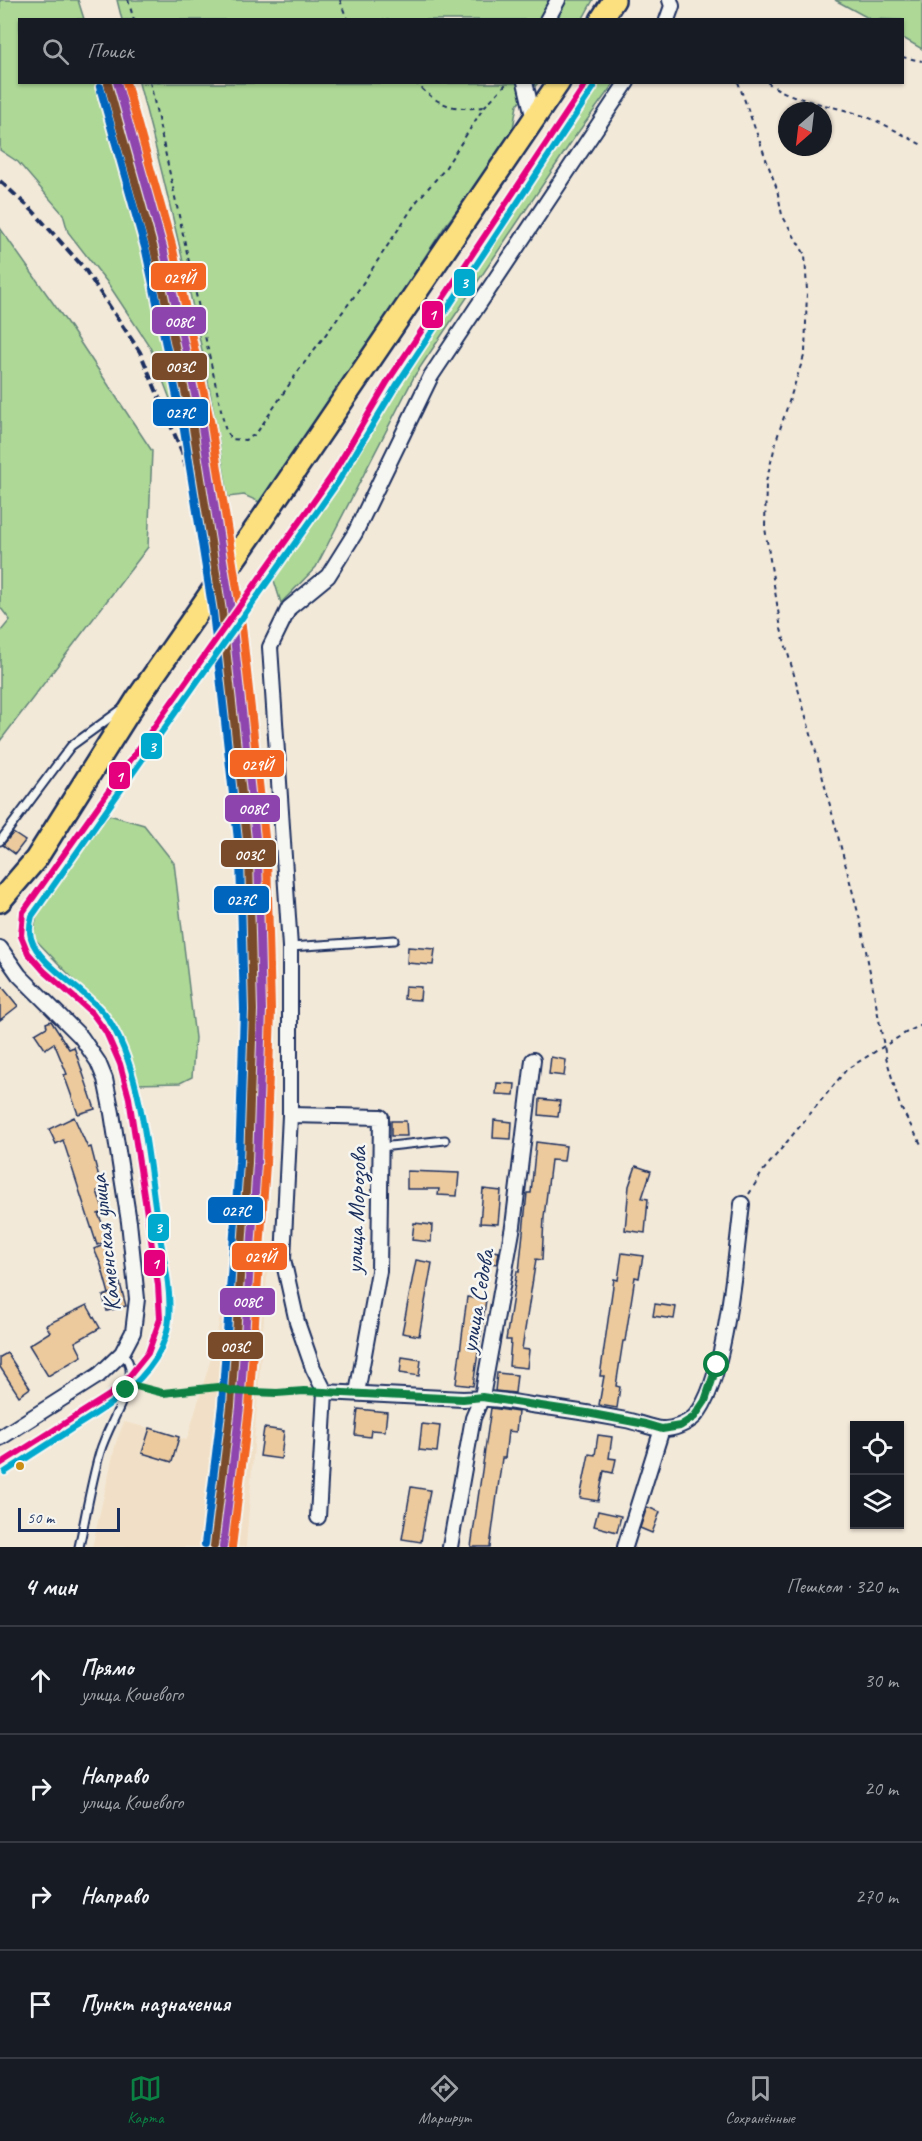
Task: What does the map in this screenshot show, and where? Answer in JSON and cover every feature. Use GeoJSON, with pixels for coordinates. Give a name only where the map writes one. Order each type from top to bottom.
{"type":"FeatureCollection","features":[{"type":"Feature","properties":{"kind":"main road"},"geometry":{"type":"LineString","coordinates":[[0,901],[36,859],[136,699],[256,528],[558,84]]}},
{"type":"Feature","properties":{"kind":"street"},"geometry":{"type":"LineString","coordinates":[[548,18],[558,0]]}},
{"type":"Feature","properties":{"kind":"street"},"geometry":{"type":"LineString","coordinates":[[668,18],[672,6],[670,0]]}},
{"type":"Feature","properties":{"kind":"street"},"geometry":{"type":"LineString","coordinates":[[525,84],[534,120]]}},
{"type":"Feature","properties":{"kind":"street"},"geometry":{"type":"LineString","coordinates":[[318,1517],[325,1392],[313,1368],[297,1322],[283,1259],[290,1115],[291,947],[270,647],[289,608],[328,576],[355,533],[431,376],[626,84]]}},
{"type":"Feature","properties":{"kind":"street","name":"Каменская улица"},"geometry":{"type":"LineString","coordinates":[[0,948],[19,975],[81,1037],[98,1062],[105,1079],[129,1222],[137,1299],[133,1332],[122,1353]]}},
{"type":"Feature","properties":{"kind":"street","name":"улица Седова"},"geometry":{"type":"LineString","coordinates":[[450,1547],[473,1418],[482,1397],[513,1226],[533,1060]]}},
{"type":"Feature","properties":{"kind":"street","name":"улица Морозова"},"geometry":{"type":"LineString","coordinates":[[290,1115],[381,1117],[379,1271],[357,1393]]}},
{"type":"Feature","properties":{"kind":"street"},"geometry":{"type":"LineString","coordinates":[[325,1392],[463,1399],[482,1397],[587,1413],[662,1429],[680,1426],[694,1417],[705,1401],[717,1365],[728,1316],[742,1203]]}},
{"type":"Feature","properties":{"kind":"street"},"geometry":{"type":"LineString","coordinates":[[0,1438],[99,1375],[122,1353]]}},
{"type":"Feature","properties":{"kind":"street"},"geometry":{"type":"LineString","coordinates":[[625,1547],[662,1429]]}},
{"type":"Feature","properties":{"kind":"lane"},"geometry":{"type":"LineString","coordinates":[[0,841],[71,746],[136,699]]}},
{"type":"Feature","properties":{"kind":"lane"},"geometry":{"type":"LineString","coordinates":[[291,947],[394,940]]}},
{"type":"Feature","properties":{"kind":"lane"},"geometry":{"type":"LineString","coordinates":[[381,1147],[444,1140]]}},
{"type":"Feature","properties":{"kind":"lane"},"geometry":{"type":"LineString","coordinates":[[79,1547],[100,1452],[109,1425],[128,1384],[130,1368],[126,1356],[122,1353]]}},
{"type":"Feature","properties":{"kind":"path"},"geometry":{"type":"LineString","coordinates":[[128,0],[133,18]]}},
{"type":"Feature","properties":{"kind":"path"},"geometry":{"type":"LineString","coordinates":[[340,0],[348,18]]}},
{"type":"Feature","properties":{"kind":"path"},"geometry":{"type":"LineString","coordinates":[[904,57],[922,61]]}},
{"type":"Feature","properties":{"kind":"path"},"geometry":{"type":"LineString","coordinates":[[150,84],[225,428],[231,439],[245,440],[256,434],[299,370],[353,298],[417,201],[444,170],[484,107],[506,84]]}},
{"type":"Feature","properties":{"kind":"path"},"geometry":{"type":"LineString","coordinates":[[417,84],[450,107],[468,109],[484,107]]}},
{"type":"Feature","properties":{"kind":"path"},"geometry":{"type":"LineString","coordinates":[[739,84],[777,189],[782,215],[805,255],[807,291],[805,352],[777,438],[766,482],[765,528],[781,629],[861,924],[884,1046],[900,1106],[922,1146]]}},
{"type":"Feature","properties":{"kind":"path"},"geometry":{"type":"LineString","coordinates":[[770,84],[775,88],[830,107],[864,116],[922,145]]}},
{"type":"Feature","properties":{"kind":"path"},"geometry":{"type":"LineString","coordinates":[[742,1203],[763,1171],[847,1070],[922,1025]]}},
{"type":"Feature","properties":{"kind":"path"},"geometry":{"type":"LineString","coordinates":[[128,1384],[163,1393],[218,1387],[232,1391],[325,1392]]}},
{"type":"Feature","properties":{"kind":"shaded area"},"geometry":{"type":"Polygon","coordinates":[[[231,1265],[268,1267],[246,1547],[92,1547],[116,1442],[124,1422],[187,1439],[213,1351],[231,1265]]]}},
{"type":"Feature","properties":{"kind":"green space"},"geometry":{"type":"Polygon","coordinates":[[[0,0],[78,0],[84,18],[18,18],[18,84],[103,84],[117,128],[179,370],[199,474],[150,347],[107,282],[68,232],[63,214],[18,162],[0,150],[0,0]]]}},
{"type":"Feature","properties":{"kind":"green space"},"geometry":{"type":"Polygon","coordinates":[[[117,0],[593,0],[583,18],[122,18],[117,0]]]}},
{"type":"Feature","properties":{"kind":"green space"},"geometry":{"type":"Polygon","coordinates":[[[835,0],[922,0],[922,49],[904,39],[904,18],[868,18],[835,0]]]}},
{"type":"Feature","properties":{"kind":"green space"},"geometry":{"type":"Polygon","coordinates":[[[139,84],[537,84],[517,105],[511,140],[445,226],[264,504],[244,495],[228,497],[189,289],[139,84]]]}},
{"type":"Feature","properties":{"kind":"green space"},"geometry":{"type":"Polygon","coordinates":[[[594,84],[613,84],[574,138],[415,375],[316,567],[281,603],[272,574],[340,481],[443,310],[594,84]]]}},
{"type":"Feature","properties":{"kind":"green space"},"geometry":{"type":"Polygon","coordinates":[[[0,228],[70,327],[152,451],[148,547],[0,741],[0,632],[10,620],[0,607],[0,228]]]}},
{"type":"Feature","properties":{"kind":"green space"},"geometry":{"type":"Polygon","coordinates":[[[109,815],[144,825],[174,863],[195,1038],[192,1077],[180,1083],[136,1084],[110,1026],[79,985],[33,937],[37,914],[109,815]]]}},
{"type":"Feature","properties":{"kind":"building"},"geometry":{"type":"Polygon","coordinates":[[[13,833],[25,841],[15,854],[3,845],[13,833]]]}},
{"type":"Feature","properties":{"kind":"building"},"geometry":{"type":"Polygon","coordinates":[[[408,947],[435,949],[433,965],[407,963],[408,947]]]}},
{"type":"Feature","properties":{"kind":"building"},"geometry":{"type":"Polygon","coordinates":[[[0,984],[18,1006],[0,1020],[0,984]]]}},
{"type":"Feature","properties":{"kind":"building"},"geometry":{"type":"Polygon","coordinates":[[[405,986],[421,987],[420,1000],[404,999],[405,986]]]}},
{"type":"Feature","properties":{"kind":"building"},"geometry":{"type":"Polygon","coordinates":[[[51,1021],[69,1049],[74,1047],[95,1109],[78,1114],[64,1075],[67,1074],[54,1043],[45,1049],[35,1034],[47,1027],[46,1023],[51,1021]]]}},
{"type":"Feature","properties":{"kind":"building"},"geometry":{"type":"Polygon","coordinates":[[[551,1057],[566,1060],[564,1076],[549,1074],[551,1057]]]}},
{"type":"Feature","properties":{"kind":"building"},"geometry":{"type":"Polygon","coordinates":[[[497,1083],[515,1084],[514,1095],[496,1094],[497,1083]]]}},
{"type":"Feature","properties":{"kind":"building"},"geometry":{"type":"Polygon","coordinates":[[[540,1099],[560,1101],[558,1117],[539,1115],[540,1099]]]}},
{"type":"Feature","properties":{"kind":"building"},"geometry":{"type":"Polygon","coordinates":[[[74,1117],[88,1148],[91,1147],[102,1190],[97,1191],[104,1212],[98,1214],[110,1240],[97,1245],[63,1140],[56,1144],[49,1129],[74,1117]]]}},
{"type":"Feature","properties":{"kind":"building"},"geometry":{"type":"Polygon","coordinates":[[[494,1120],[512,1122],[511,1139],[493,1138],[494,1120]]]}},
{"type":"Feature","properties":{"kind":"building"},"geometry":{"type":"Polygon","coordinates":[[[391,1121],[406,1121],[407,1136],[391,1136],[391,1121]]]}},
{"type":"Feature","properties":{"kind":"building"},"geometry":{"type":"Polygon","coordinates":[[[536,1142],[566,1146],[564,1161],[551,1160],[544,1217],[542,1260],[536,1259],[522,1349],[529,1350],[527,1368],[509,1366],[511,1340],[506,1340],[517,1271],[519,1272],[527,1193],[531,1193],[536,1142]]]}},
{"type":"Feature","properties":{"kind":"building"},"geometry":{"type":"Polygon","coordinates":[[[636,1166],[651,1171],[642,1198],[648,1199],[645,1233],[625,1230],[629,1186],[636,1166]]]}},
{"type":"Feature","properties":{"kind":"building"},"geometry":{"type":"Polygon","coordinates":[[[407,1171],[459,1173],[457,1196],[438,1195],[439,1189],[407,1189],[407,1171]]]}},
{"type":"Feature","properties":{"kind":"building"},"geometry":{"type":"Polygon","coordinates":[[[483,1189],[501,1191],[498,1224],[480,1223],[483,1189]]]}},
{"type":"Feature","properties":{"kind":"building"},"geometry":{"type":"Polygon","coordinates":[[[414,1223],[432,1225],[431,1242],[412,1240],[414,1223]]]}},
{"type":"Feature","properties":{"kind":"building"},"geometry":{"type":"Polygon","coordinates":[[[106,1244],[114,1261],[126,1306],[107,1311],[103,1296],[109,1294],[94,1249],[106,1244]]]}},
{"type":"Feature","properties":{"kind":"building"},"geometry":{"type":"Polygon","coordinates":[[[485,1250],[499,1252],[497,1264],[483,1262],[485,1250]]]}},
{"type":"Feature","properties":{"kind":"building"},"geometry":{"type":"Polygon","coordinates":[[[622,1253],[643,1256],[639,1278],[635,1277],[625,1341],[623,1341],[616,1386],[620,1387],[617,1408],[599,1405],[604,1376],[600,1376],[614,1279],[618,1280],[622,1253]]]}},
{"type":"Feature","properties":{"kind":"building"},"geometry":{"type":"Polygon","coordinates":[[[416,1260],[432,1263],[419,1336],[402,1333],[416,1260]]]}},
{"type":"Feature","properties":{"kind":"building"},"geometry":{"type":"Polygon","coordinates":[[[467,1297],[486,1300],[473,1386],[456,1384],[467,1297]]]}},
{"type":"Feature","properties":{"kind":"building"},"geometry":{"type":"Polygon","coordinates":[[[655,1304],[676,1307],[674,1319],[653,1316],[655,1304]]]}},
{"type":"Feature","properties":{"kind":"building"},"geometry":{"type":"Polygon","coordinates":[[[87,1305],[100,1328],[75,1342],[82,1356],[48,1376],[29,1345],[50,1332],[46,1325],[87,1305]]]}},
{"type":"Feature","properties":{"kind":"building"},"geometry":{"type":"Polygon","coordinates":[[[7,1353],[30,1388],[19,1396],[0,1367],[0,1357],[7,1353]]]}},
{"type":"Feature","properties":{"kind":"building"},"geometry":{"type":"Polygon","coordinates":[[[402,1357],[421,1360],[419,1376],[400,1373],[402,1357]]]}},
{"type":"Feature","properties":{"kind":"building"},"geometry":{"type":"Polygon","coordinates":[[[497,1373],[517,1375],[515,1393],[495,1391],[497,1373]]]}},
{"type":"Feature","properties":{"kind":"building"},"geometry":{"type":"Polygon","coordinates":[[[491,1408],[518,1412],[516,1432],[508,1431],[490,1547],[471,1547],[491,1408]]]}},
{"type":"Feature","properties":{"kind":"building"},"geometry":{"type":"Polygon","coordinates":[[[358,1409],[387,1412],[385,1431],[371,1430],[370,1437],[355,1435],[358,1409]]]}},
{"type":"Feature","properties":{"kind":"building"},"geometry":{"type":"Polygon","coordinates":[[[422,1424],[440,1426],[437,1452],[419,1450],[422,1424]]]}},
{"type":"Feature","properties":{"kind":"building"},"geometry":{"type":"Polygon","coordinates":[[[150,1428],[179,1437],[172,1462],[142,1453],[150,1428]]]}},
{"type":"Feature","properties":{"kind":"building"},"geometry":{"type":"Polygon","coordinates":[[[264,1428],[284,1431],[281,1459],[260,1456],[264,1428]]]}},
{"type":"Feature","properties":{"kind":"building"},"geometry":{"type":"Polygon","coordinates":[[[598,1435],[612,1437],[609,1458],[616,1459],[613,1473],[604,1471],[598,1501],[580,1498],[589,1454],[595,1455],[598,1435]]]}},
{"type":"Feature","properties":{"kind":"building"},"geometry":{"type":"Polygon","coordinates":[[[411,1487],[430,1490],[421,1542],[402,1539],[411,1487]]]}},
{"type":"Feature","properties":{"kind":"building"},"geometry":{"type":"Polygon","coordinates":[[[647,1507],[660,1512],[652,1533],[640,1528],[647,1507]]]}},
{"type":"Feature","properties":{"kind":"building"},"geometry":{"type":"Polygon","coordinates":[[[598,1511],[621,1516],[617,1532],[594,1526],[598,1511]]]}},
{"type":"Feature","properties":{"kind":"railway"},"geometry":{"type":"LineString","coordinates":[[0,181],[33,211],[84,268],[140,352],[182,452],[202,533],[211,585]]}},
{"type":"Feature","properties":{"kind":"railway"},"geometry":{"type":"LineString","coordinates":[[212,1547],[235,1363],[247,1179],[253,947],[248,854],[221,639]]}},
{"type":"Feature","properties":{"kind":"transit line","name":"003С"},"geometry":{"type":"LineString","coordinates":[[108,84],[154,249],[193,428],[222,611],[249,858],[253,1010],[248,1163],[231,1406],[214,1546]]}},
{"type":"Feature","properties":{"kind":"transit line","name":"008С"},"geometry":{"type":"LineString","coordinates":[[118,84],[163,247],[202,427],[231,610],[258,857],[262,1010],[257,1164],[240,1407],[223,1547]]}},
{"type":"Feature","properties":{"kind":"transit line","name":"029Й"},"geometry":{"type":"LineString","coordinates":[[127,84],[172,245],[211,425],[240,608],[267,856],[271,1010],[266,1164],[249,1408],[232,1547]]}},
{"type":"Feature","properties":{"kind":"transit line","name":"1"},"geometry":{"type":"LineString","coordinates":[[0,1464],[111,1394],[127,1379],[148,1353],[160,1319],[158,1285],[129,1098],[120,1064],[106,1032],[92,1013],[44,971],[28,953],[21,936],[23,912],[331,477],[388,381],[586,84]]}},
{"type":"Feature","properties":{"kind":"transit line","name":"027С"},"geometry":{"type":"LineString","coordinates":[[100,87],[146,251],[184,430],[213,612],[240,858],[244,1010],[239,1163],[222,1405],[205,1544]]}},
{"type":"Feature","properties":{"kind":"transit line","name":"3"},"geometry":{"type":"LineString","coordinates":[[5,1472],[106,1407],[128,1390],[148,1370],[156,1358],[164,1340],[170,1307],[142,1114],[128,1060],[106,1016],[88,997],[53,968],[35,948],[30,933],[32,916],[338,482],[396,386],[594,87]]}},
{"type":"Feature","properties":{"kind":"route"},"geometry":{"type":"LineString","coordinates":[[126,1390],[128,1384],[163,1393],[218,1387],[232,1391],[277,1393],[304,1391],[463,1399],[482,1397],[587,1413],[662,1429],[680,1426],[694,1417],[705,1401],[717,1365]]}}]}
